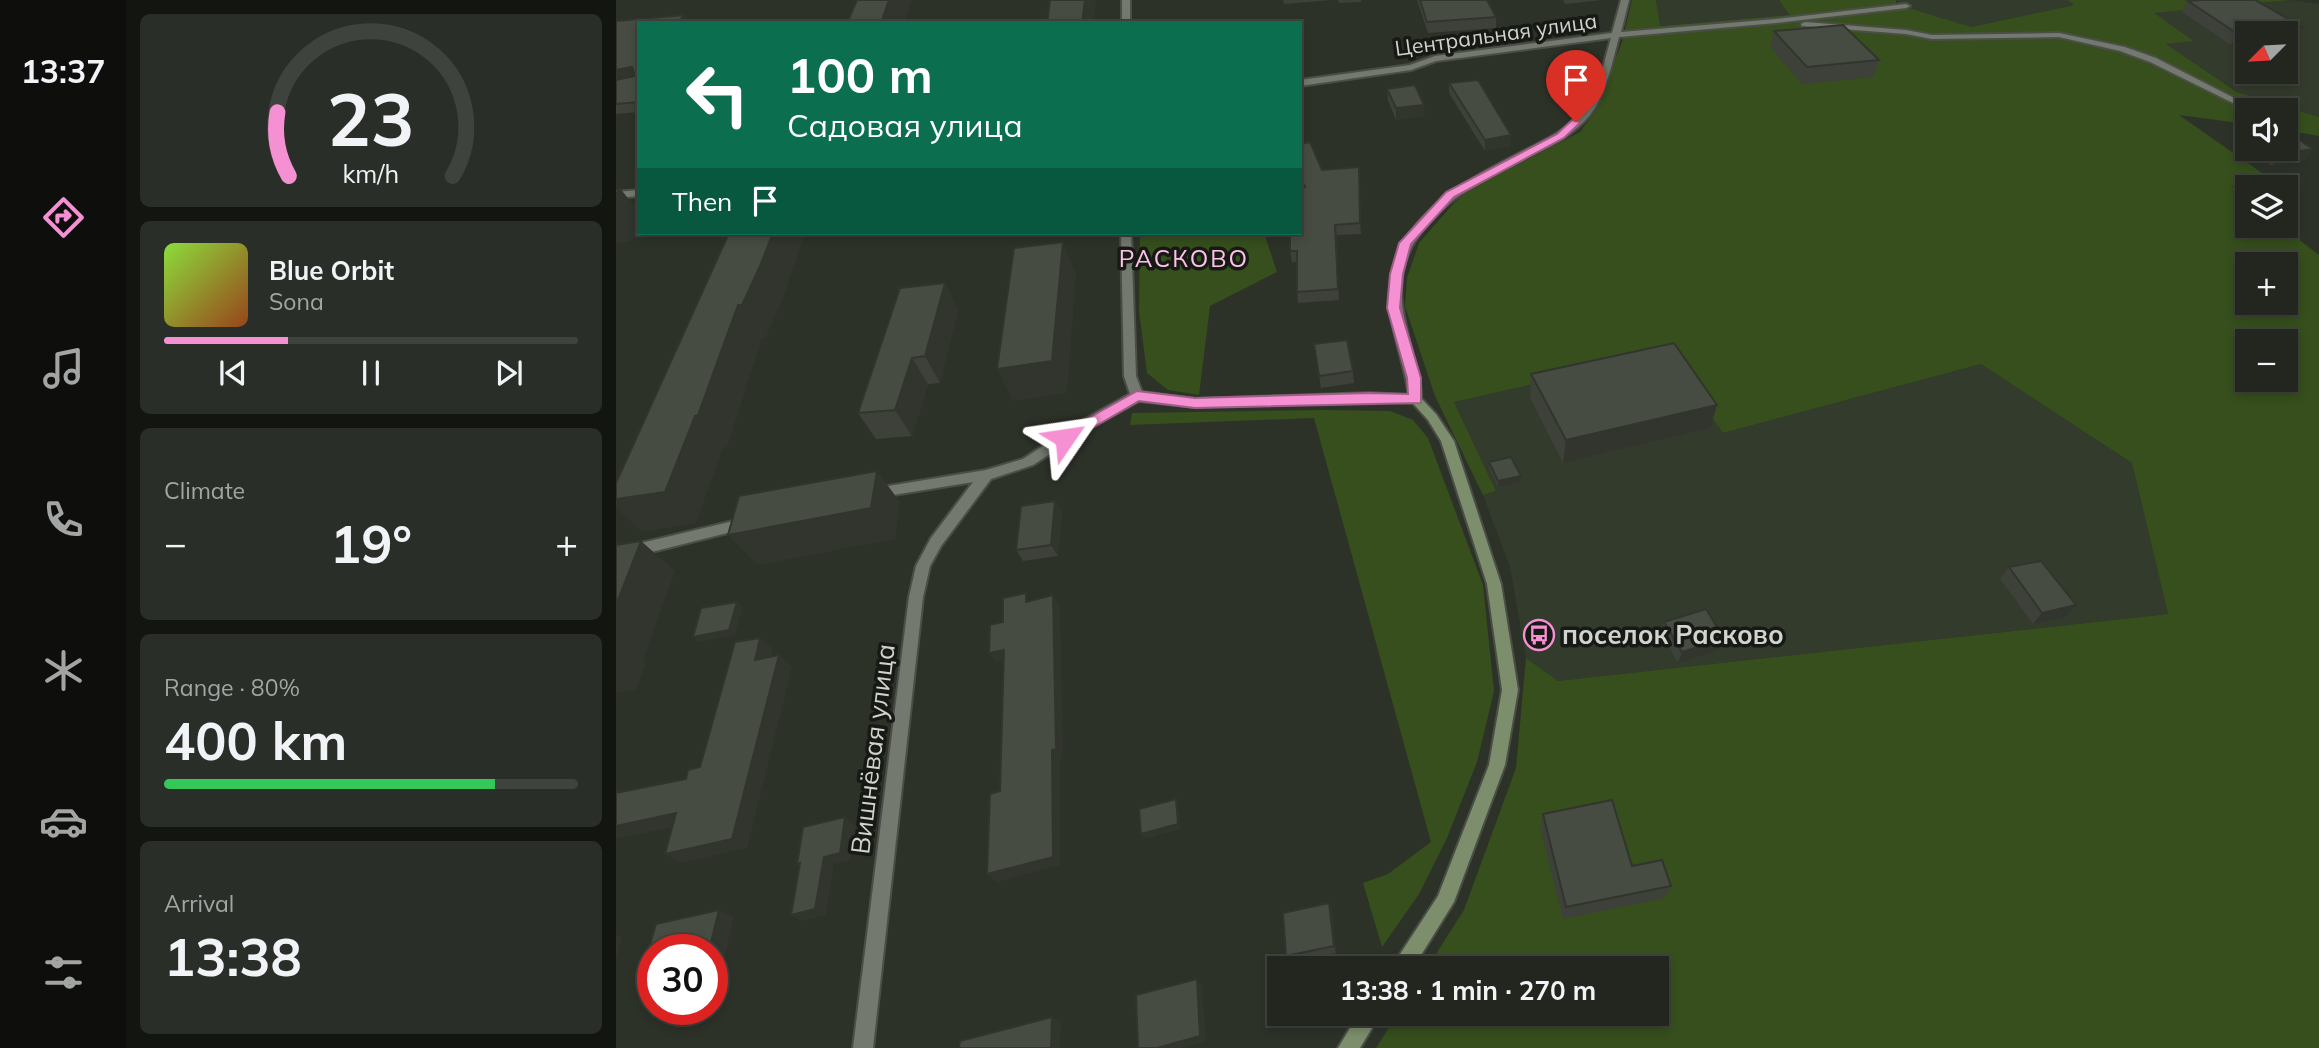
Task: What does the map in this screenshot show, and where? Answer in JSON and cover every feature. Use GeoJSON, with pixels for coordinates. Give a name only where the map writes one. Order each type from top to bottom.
{"type":"FeatureCollection","features":[{"type":"Feature","properties":{"kind":"street"},"geometry":{"type":"LineString","coordinates":[[1126,0],[1126,21]]}},
{"type":"Feature","properties":{"kind":"street"},"geometry":{"type":"LineString","coordinates":[[1409,956],[1445,902],[1497,765],[1510,690],[1494,584],[1447,441],[1432,417],[1416,400],[1414,378],[1394,308],[1397,274],[1405,243],[1450,194],[1561,136],[1590,108],[1625,0]]}},
{"type":"Feature","properties":{"kind":"street","name":"Центральная улица"},"geometry":{"type":"LineString","coordinates":[[1302,83],[1412,67],[1435,59],[1633,33],[1776,22],[1906,6]]}},
{"type":"Feature","properties":{"kind":"street"},"geometry":{"type":"LineString","coordinates":[[1776,22],[1906,32],[1932,37],[2059,35],[2122,49],[2153,60],[2235,101]]}},
{"type":"Feature","properties":{"kind":"street"},"geometry":{"type":"LineString","coordinates":[[616,195],[637,193]]}},
{"type":"Feature","properties":{"kind":"street"},"geometry":{"type":"LineString","coordinates":[[1126,235],[1130,376],[1137,396]]}},
{"type":"Feature","properties":{"kind":"street"},"geometry":{"type":"LineString","coordinates":[[856,496],[986,475],[1028,462],[1083,425],[1137,396],[1195,403],[1369,397],[1416,400]]}},
{"type":"Feature","properties":{"kind":"street","name":"Вишнёвая улица"},"geometry":{"type":"LineString","coordinates":[[863,1048],[916,597],[923,566],[936,542],[986,475]]}},
{"type":"Feature","properties":{"kind":"street"},"geometry":{"type":"LineString","coordinates":[[616,555],[766,518]]}},
{"type":"Feature","properties":{"kind":"street"},"geometry":{"type":"LineString","coordinates":[[1348,1048],[1362,1026]]}},
{"type":"Feature","properties":{"kind":"shaded area"},"geometry":{"type":"Polygon","coordinates":[[[1656,0],[1779,0],[1791,15],[1659,26],[1656,0]]]}},
{"type":"Feature","properties":{"kind":"shaded area"},"geometry":{"type":"Polygon","coordinates":[[[1897,0],[2067,0],[2075,5],[1970,27],[1896,4],[1897,0]]]}},
{"type":"Feature","properties":{"kind":"shaded area"},"geometry":{"type":"Polygon","coordinates":[[[2291,0],[2319,4],[2319,117],[2298,111],[2298,98],[2257,98],[2238,92],[2164,43],[2193,40],[2153,13],[2291,0]]]}},
{"type":"Feature","properties":{"kind":"shaded area"},"geometry":{"type":"Polygon","coordinates":[[[1667,354],[1723,433],[1981,364],[2132,463],[2168,614],[1558,681],[1526,658],[1510,567],[1483,495],[1496,491],[1454,402],[1667,354]]]}},
{"type":"Feature","properties":{"kind":"green space"},"geometry":{"type":"Polygon","coordinates":[[[1632,0],[1656,0],[1660,26],[1790,15],[1779,0],[1896,0],[1896,4],[1971,27],[2074,5],[2067,0],[2291,0],[2154,13],[2194,41],[2166,44],[2237,92],[2257,98],[2235,98],[2235,122],[2179,115],[2235,154],[2235,161],[2245,161],[2265,175],[2235,175],[2235,185],[2231,186],[2235,189],[2235,238],[2297,238],[2319,255],[2319,1048],[1376,1048],[1390,1026],[1669,1026],[1669,956],[1435,956],[1464,910],[1516,768],[1526,658],[1558,681],[2168,614],[2132,463],[1981,364],[1723,433],[1667,354],[1454,402],[1496,491],[1483,495],[1435,396],[1405,306],[1407,278],[1419,243],[1454,203],[1471,188],[1580,132],[1596,110],[1622,42],[1632,0]]]}},
{"type":"Feature","properties":{"kind":"green space"},"geometry":{"type":"Polygon","coordinates":[[[2298,111],[2319,117],[2319,136],[2298,132],[2298,111]]]}},
{"type":"Feature","properties":{"kind":"green space"},"geometry":{"type":"Polygon","coordinates":[[[1140,235],[1265,235],[1277,272],[1210,306],[1199,395],[1168,390],[1147,373],[1139,311],[1140,235]]]}},
{"type":"Feature","properties":{"kind":"green space"},"geometry":{"type":"Polygon","coordinates":[[[1390,411],[1413,420],[1428,438],[1483,585],[1494,691],[1477,762],[1447,838],[1419,894],[1382,947],[1363,883],[1388,874],[1431,842],[1314,418],[1130,425],[1132,413],[1390,411]]]}},
{"type":"Feature","properties":{"kind":"building"},"geometry":{"type":"Polygon","coordinates":[[[857,0],[889,0],[882,21],[848,21],[857,0]]]}},
{"type":"Feature","properties":{"kind":"building"},"geometry":{"type":"Polygon","coordinates":[[[1050,0],[1085,0],[1082,21],[1047,21],[1050,0]]]}},
{"type":"Feature","properties":{"kind":"building"},"geometry":{"type":"Polygon","coordinates":[[[1420,0],[1487,0],[1496,17],[1427,22],[1420,0]]]}},
{"type":"Feature","properties":{"kind":"building"},"geometry":{"type":"Polygon","coordinates":[[[2255,0],[2292,21],[2235,21],[2235,32],[2188,1],[2255,0]]]}},
{"type":"Feature","properties":{"kind":"building"},"geometry":{"type":"Polygon","coordinates":[[[684,15],[680,21],[637,21],[637,102],[616,104],[616,80],[635,76],[632,67],[616,70],[616,21],[684,15]]]}},
{"type":"Feature","properties":{"kind":"building"},"geometry":{"type":"Polygon","coordinates":[[[1843,25],[1879,60],[1807,67],[1774,31],[1843,25]]]}},
{"type":"Feature","properties":{"kind":"building"},"geometry":{"type":"Polygon","coordinates":[[[1478,80],[1511,135],[1485,140],[1449,83],[1478,80]]]}},
{"type":"Feature","properties":{"kind":"building"},"geometry":{"type":"Polygon","coordinates":[[[1415,85],[1424,105],[1396,108],[1387,89],[1415,85]]]}},
{"type":"Feature","properties":{"kind":"building"},"geometry":{"type":"Polygon","coordinates":[[[2298,139],[2313,149],[2298,151],[2298,139]]]}},
{"type":"Feature","properties":{"kind":"building"},"geometry":{"type":"Polygon","coordinates":[[[1310,142],[1322,170],[1359,167],[1360,223],[1335,225],[1338,289],[1297,292],[1297,251],[1290,251],[1290,235],[1302,235],[1302,188],[1305,187],[1302,181],[1302,144],[1310,142]]]}},
{"type":"Feature","properties":{"kind":"building"},"geometry":{"type":"Polygon","coordinates":[[[728,235],[772,235],[742,305],[738,305],[698,415],[695,416],[665,492],[616,499],[616,483],[728,235]]]}},
{"type":"Feature","properties":{"kind":"building"},"geometry":{"type":"Polygon","coordinates":[[[1063,242],[1052,361],[997,369],[1014,248],[1063,242]]]}},
{"type":"Feature","properties":{"kind":"building"},"geometry":{"type":"Polygon","coordinates":[[[945,283],[925,356],[912,358],[895,410],[858,413],[900,288],[945,283]]]}},
{"type":"Feature","properties":{"kind":"building"},"geometry":{"type":"Polygon","coordinates":[[[1347,340],[1353,371],[1319,376],[1314,344],[1347,340]]]}},
{"type":"Feature","properties":{"kind":"building"},"geometry":{"type":"Polygon","coordinates":[[[1674,343],[1717,405],[1566,440],[1531,374],[1674,343]]]}},
{"type":"Feature","properties":{"kind":"building"},"geometry":{"type":"Polygon","coordinates":[[[1511,457],[1521,476],[1498,481],[1489,462],[1511,457]]]}},
{"type":"Feature","properties":{"kind":"building"},"geometry":{"type":"Polygon","coordinates":[[[877,471],[871,508],[728,535],[739,496],[877,471]]]}},
{"type":"Feature","properties":{"kind":"building"},"geometry":{"type":"Polygon","coordinates":[[[1055,501],[1051,545],[1016,550],[1021,506],[1055,501]]]}},
{"type":"Feature","properties":{"kind":"building"},"geometry":{"type":"Polygon","coordinates":[[[641,541],[616,605],[616,545],[641,541]]]}},
{"type":"Feature","properties":{"kind":"building"},"geometry":{"type":"Polygon","coordinates":[[[2041,561],[2076,605],[2042,613],[2009,567],[2041,561]]]}},
{"type":"Feature","properties":{"kind":"building"},"geometry":{"type":"Polygon","coordinates":[[[1026,593],[1026,602],[1053,595],[1056,749],[1052,750],[1053,857],[987,874],[990,794],[1000,791],[1004,650],[989,653],[990,625],[1003,622],[1003,598],[1026,593]]]}},
{"type":"Feature","properties":{"kind":"building"},"geometry":{"type":"Polygon","coordinates":[[[737,602],[729,630],[693,637],[701,608],[737,602]]]}},
{"type":"Feature","properties":{"kind":"building"},"geometry":{"type":"Polygon","coordinates":[[[1706,609],[1724,639],[1682,652],[1664,622],[1706,609]]]}},
{"type":"Feature","properties":{"kind":"building"},"geometry":{"type":"Polygon","coordinates":[[[760,638],[755,660],[779,655],[732,839],[665,854],[676,813],[616,826],[616,793],[686,779],[688,770],[700,767],[735,642],[760,638]]]}},
{"type":"Feature","properties":{"kind":"building"},"geometry":{"type":"Polygon","coordinates":[[[1176,799],[1178,824],[1141,834],[1139,809],[1176,799]]]}},
{"type":"Feature","properties":{"kind":"building"},"geometry":{"type":"Polygon","coordinates":[[[1612,800],[1632,866],[1662,860],[1671,886],[1566,907],[1543,814],[1612,800]]]}},
{"type":"Feature","properties":{"kind":"building"},"geometry":{"type":"Polygon","coordinates":[[[845,817],[840,853],[824,857],[815,909],[791,915],[803,827],[845,817]]]}},
{"type":"Feature","properties":{"kind":"building"},"geometry":{"type":"Polygon","coordinates":[[[1329,903],[1334,946],[1286,956],[1283,913],[1329,903]]]}},
{"type":"Feature","properties":{"kind":"building"},"geometry":{"type":"Polygon","coordinates":[[[719,910],[713,934],[653,934],[656,924],[719,910]]]}},
{"type":"Feature","properties":{"kind":"building"},"geometry":{"type":"Polygon","coordinates":[[[1197,979],[1200,1036],[1157,1048],[1138,1048],[1136,995],[1197,979]]]}},
{"type":"Feature","properties":{"kind":"building"},"geometry":{"type":"Polygon","coordinates":[[[1052,1017],[1051,1048],[959,1048],[960,1041],[1052,1017]]]}},
{"type":"Feature","properties":{"kind":"place","name":"поселок Расково"},"geometry":{"type":"Point","coordinates":[1539,635]}},
{"type":"Feature","properties":{"kind":"district","name":"РАСКОВО"},"geometry":{"type":"Point","coordinates":[1184,259]}},
{"type":"Feature","properties":{"kind":"route"},"geometry":{"type":"LineString","coordinates":[[1065,438],[1083,425],[1137,396],[1195,403],[1369,397],[1416,400],[1414,378],[1394,308],[1397,274],[1405,243],[1450,194],[1561,136],[1576,122]]}}]}
